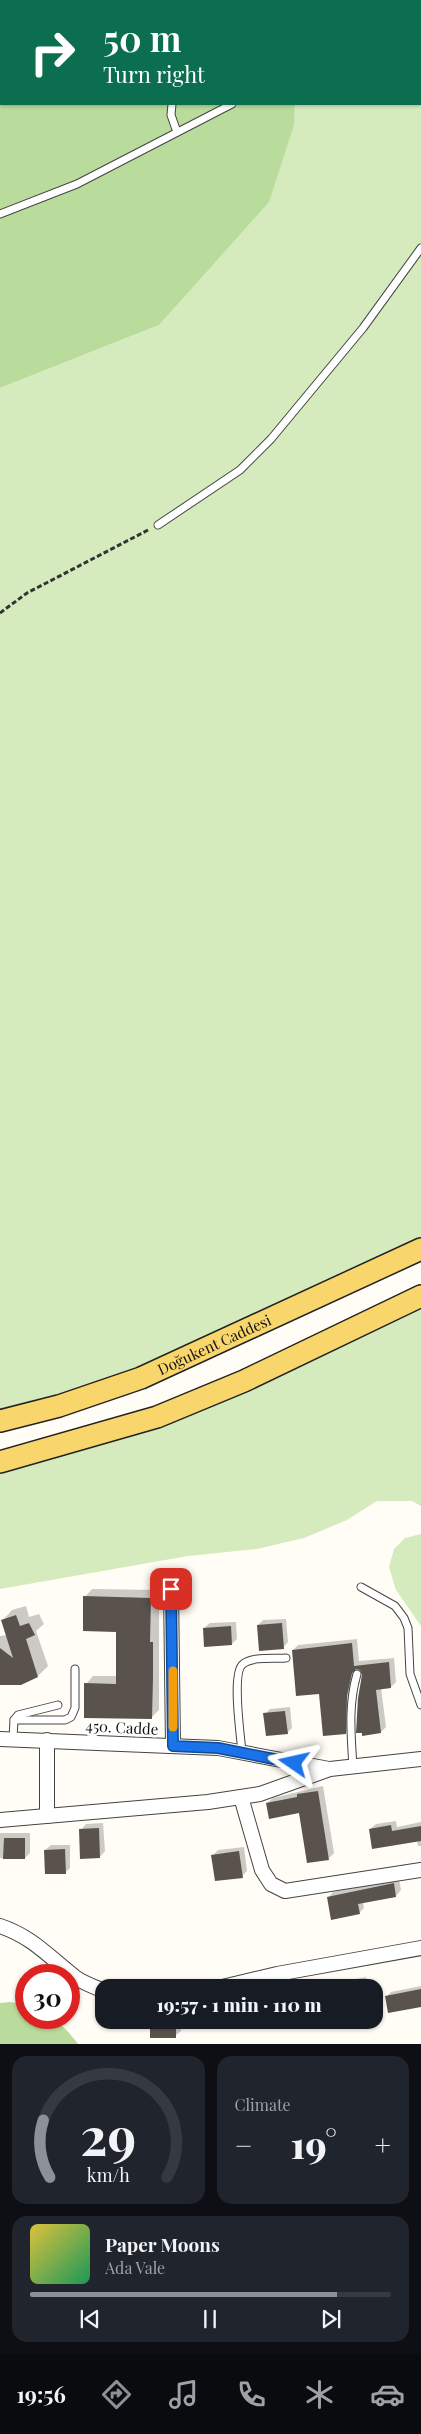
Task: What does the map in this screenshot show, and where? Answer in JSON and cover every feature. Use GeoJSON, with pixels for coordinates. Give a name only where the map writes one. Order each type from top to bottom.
{"type":"FeatureCollection","features":[{"type":"Feature","properties":{"kind":"main road","name":"Doğukent Caddesi"},"geometry":{"type":"LineString","coordinates":[[0,1421],[59,1406],[141,1378],[421,1249]]}},
{"type":"Feature","properties":{"kind":"main road"},"geometry":{"type":"LineString","coordinates":[[0,1462],[157,1417],[244,1381],[421,1296]]}},
{"type":"Feature","properties":{"kind":"street"},"geometry":{"type":"LineString","coordinates":[[171,1589],[173,1746]]}},
{"type":"Feature","properties":{"kind":"street","name":"450. Cadde"},"geometry":{"type":"LineString","coordinates":[[6,1739],[218,1748],[330,1770]]}},
{"type":"Feature","properties":{"kind":"street"},"geometry":{"type":"LineString","coordinates":[[47,1740],[47,1816]]}},
{"type":"Feature","properties":{"kind":"street"},"geometry":{"type":"LineString","coordinates":[[0,1820],[208,1802],[260,1794],[330,1770],[421,1759]]}},
{"type":"Feature","properties":{"kind":"street"},"geometry":{"type":"LineString","coordinates":[[241,1797],[262,1870],[271,1884],[285,1891],[421,1870]]}},
{"type":"Feature","properties":{"kind":"street"},"geometry":{"type":"LineString","coordinates":[[0,1926],[17,1932],[43,1948],[76,1979],[95,1987]]}},
{"type":"Feature","properties":{"kind":"street"},"geometry":{"type":"LineString","coordinates":[[256,1979],[421,1948]]}},
{"type":"Feature","properties":{"kind":"lane"},"geometry":{"type":"LineString","coordinates":[[172,105],[171,115],[177,132]]}},
{"type":"Feature","properties":{"kind":"lane"},"geometry":{"type":"LineString","coordinates":[[0,214],[77,184],[230,105]]}},
{"type":"Feature","properties":{"kind":"lane"},"geometry":{"type":"LineString","coordinates":[[158,525],[240,470],[271,439],[363,328],[421,248]]}},
{"type":"Feature","properties":{"kind":"lane"},"geometry":{"type":"LineString","coordinates":[[361,1587],[396,1606],[404,1618],[408,1628],[410,1674],[421,1705]]}},
{"type":"Feature","properties":{"kind":"lane"},"geometry":{"type":"LineString","coordinates":[[242,1753],[237,1693],[238,1672],[241,1665],[248,1661],[286,1658]]}},
{"type":"Feature","properties":{"kind":"lane"},"geometry":{"type":"LineString","coordinates":[[14,1720],[64,1720],[71,1717],[75,1708],[75,1669]]}},
{"type":"Feature","properties":{"kind":"lane"},"geometry":{"type":"LineString","coordinates":[[353,1767],[350,1721],[351,1695],[357,1674]]}},
{"type":"Feature","properties":{"kind":"lane"},"geometry":{"type":"LineString","coordinates":[[6,1739],[14,1720],[21,1714],[58,1705]]}},
{"type":"Feature","properties":{"kind":"path"},"geometry":{"type":"LineString","coordinates":[[0,613],[27,593],[158,525]]}},
{"type":"Feature","properties":{"kind":"green space"},"geometry":{"type":"Polygon","coordinates":[[[0,105],[295,105],[294,125],[269,202],[159,325],[0,388],[0,105]]]}},
{"type":"Feature","properties":{"kind":"green space"},"geometry":{"type":"Polygon","coordinates":[[[295,105],[421,105],[421,1249],[229,1340],[0,1421],[0,388],[159,325],[206,271],[294,125],[295,105]]]}},
{"type":"Feature","properties":{"kind":"green space"},"geometry":{"type":"Polygon","coordinates":[[[421,1296],[421,1506],[412,1501],[377,1501],[347,1520],[304,1538],[257,1549],[188,1556],[0,1589],[0,1462],[71,1443],[421,1296]]]}},
{"type":"Feature","properties":{"kind":"green space"},"geometry":{"type":"Polygon","coordinates":[[[421,1534],[421,1626],[396,1590],[389,1567],[394,1549],[405,1538],[421,1534]]]}},
{"type":"Feature","properties":{"kind":"green space"},"geometry":{"type":"Polygon","coordinates":[[[0,2003],[15,2003],[15,2029],[65,2029],[78,2044],[0,2044],[0,2003]]]}},
{"type":"Feature","properties":{"kind":"building"},"geometry":{"type":"Polygon","coordinates":[[[83,1596],[151,1598],[150,1642],[153,1642],[152,1719],[84,1718],[84,1683],[116,1684],[116,1632],[83,1631],[83,1596]]]}},
{"type":"Feature","properties":{"kind":"building"},"geometry":{"type":"Polygon","coordinates":[[[16,1615],[20,1626],[29,1623],[35,1635],[26,1639],[38,1677],[21,1685],[0,1685],[0,1648],[13,1658],[1,1620],[16,1615]]]}},
{"type":"Feature","properties":{"kind":"building"},"geometry":{"type":"Polygon","coordinates":[[[282,1623],[284,1649],[259,1651],[257,1625],[282,1623]]]}},
{"type":"Feature","properties":{"kind":"building"},"geometry":{"type":"Polygon","coordinates":[[[231,1626],[232,1645],[204,1647],[203,1628],[231,1626]]]}},
{"type":"Feature","properties":{"kind":"building"},"geometry":{"type":"Polygon","coordinates":[[[352,1643],[354,1666],[389,1662],[391,1688],[376,1690],[381,1733],[362,1736],[362,1733],[356,1733],[358,1698],[362,1675],[360,1670],[356,1669],[352,1673],[347,1696],[346,1734],[323,1736],[319,1694],[296,1696],[292,1650],[352,1643]]]}},
{"type":"Feature","properties":{"kind":"building"},"geometry":{"type":"Polygon","coordinates":[[[285,1711],[288,1734],[266,1736],[263,1713],[285,1711]]]}},
{"type":"Feature","properties":{"kind":"building"},"geometry":{"type":"Polygon","coordinates":[[[318,1791],[329,1860],[307,1863],[299,1813],[269,1819],[266,1803],[297,1797],[297,1794],[318,1791]]]}},
{"type":"Feature","properties":{"kind":"building"},"geometry":{"type":"Polygon","coordinates":[[[391,1825],[392,1831],[421,1826],[421,1841],[372,1849],[369,1829],[391,1825]]]}},
{"type":"Feature","properties":{"kind":"building"},"geometry":{"type":"Polygon","coordinates":[[[99,1828],[100,1858],[80,1859],[79,1829],[99,1828]]]}},
{"type":"Feature","properties":{"kind":"building"},"geometry":{"type":"Polygon","coordinates":[[[4,1838],[25,1838],[25,1859],[3,1859],[4,1838]]]}},
{"type":"Feature","properties":{"kind":"building"},"geometry":{"type":"Polygon","coordinates":[[[65,1849],[66,1874],[45,1874],[44,1850],[65,1849]]]}},
{"type":"Feature","properties":{"kind":"building"},"geometry":{"type":"Polygon","coordinates":[[[239,1851],[243,1878],[215,1881],[211,1855],[239,1851]]]}},
{"type":"Feature","properties":{"kind":"building"},"geometry":{"type":"Polygon","coordinates":[[[394,1883],[396,1897],[358,1904],[360,1914],[331,1920],[327,1897],[394,1883]]]}},
{"type":"Feature","properties":{"kind":"building"},"geometry":{"type":"Polygon","coordinates":[[[421,1989],[421,2007],[388,2013],[385,1996],[421,1989]]]}},
{"type":"Feature","properties":{"kind":"building"},"geometry":{"type":"Polygon","coordinates":[[[150,2029],[176,2029],[176,2038],[150,2038],[150,2029]]]}},
{"type":"Feature","properties":{"kind":"slow traffic"},"geometry":{"type":"LineString","coordinates":[[173,1671],[173,1727]]}},
{"type":"Feature","properties":{"kind":"route"},"geometry":{"type":"LineString","coordinates":[[171,1589],[173,1746],[218,1748],[294,1763]]}}]}
